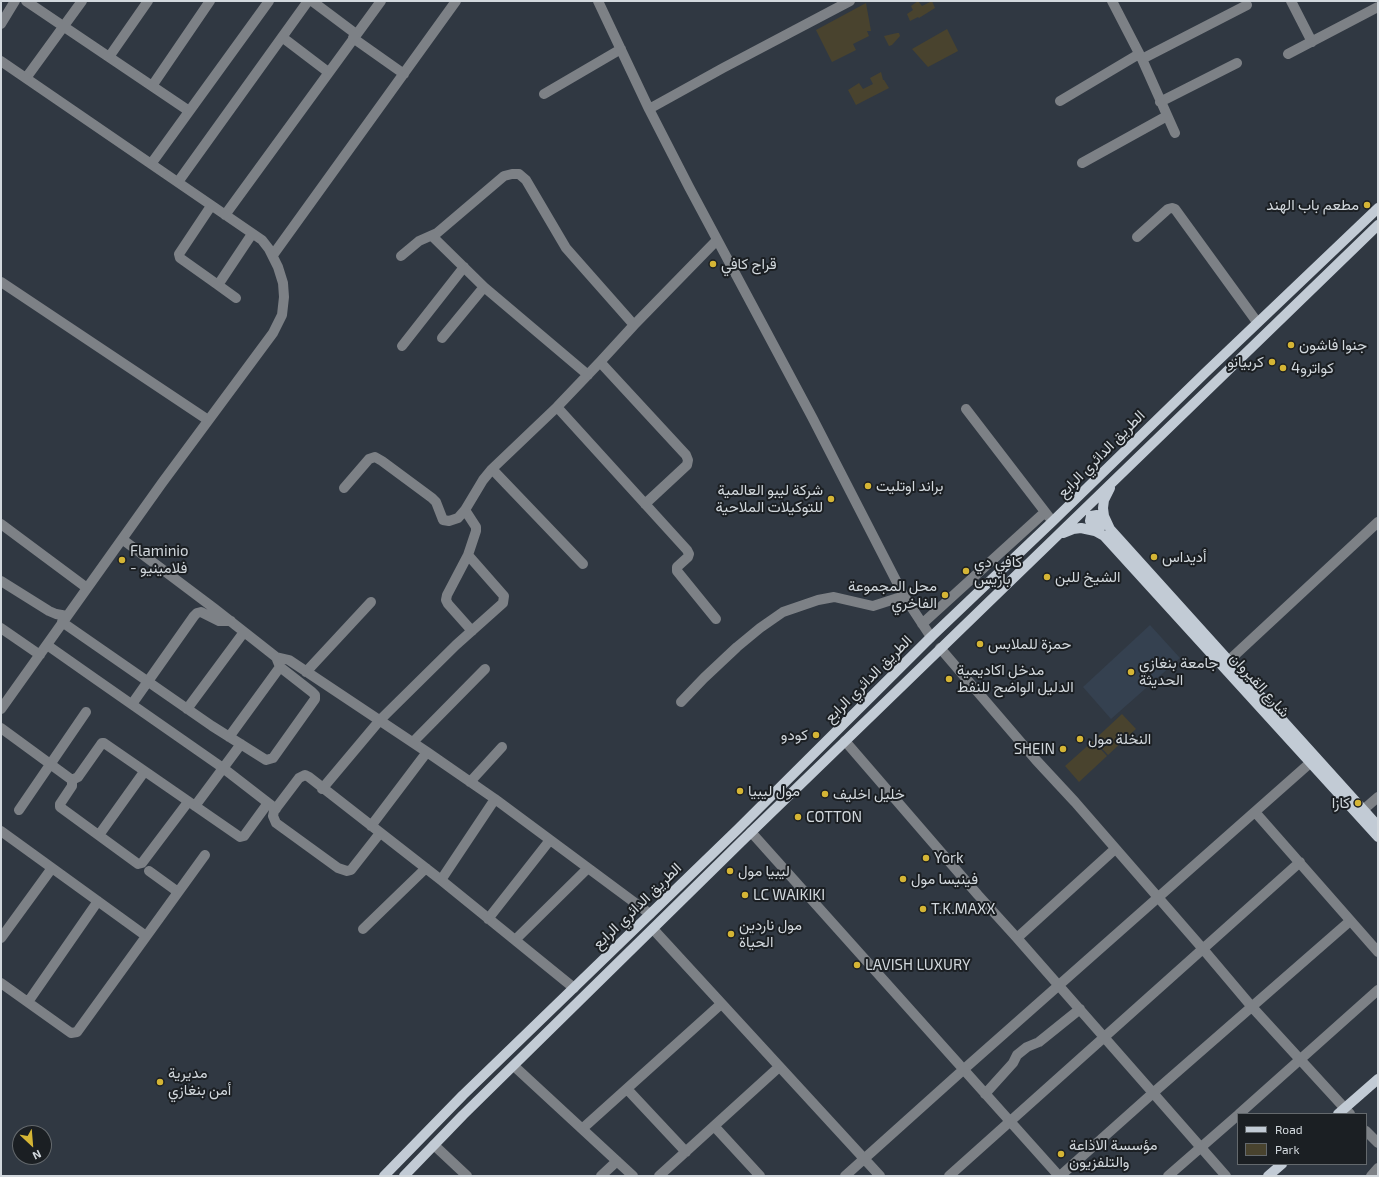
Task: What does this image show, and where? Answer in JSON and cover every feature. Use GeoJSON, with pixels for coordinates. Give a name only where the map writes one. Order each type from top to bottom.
{"type":"FeatureCollection","features":[{"type":"Feature","properties":{"kind":"main road","name":"الطريق الدائري الرابع"},"geometry":{"type":"LineString","coordinates":[[384,1176],[463,1095],[744,824],[931,637],[1378,208]]}},
{"type":"Feature","properties":{"kind":"main road","name":"الطريق الدائري الرابع"},"geometry":{"type":"LineString","coordinates":[[404,1176],[751,832],[1378,225]]}},
{"type":"Feature","properties":{"kind":"main road","name":"شارع القيروان"},"geometry":{"type":"LineString","coordinates":[[1113,481],[1104,500],[1103,508],[1106,531],[1226,663],[1378,826]]}},
{"type":"Feature","properties":{"kind":"main road"},"geometry":{"type":"LineString","coordinates":[[1058,536],[1073,529],[1081,528],[1095,531],[1106,531]]}},
{"type":"Feature","properties":{"kind":"main road","name":"شارع القيروان"},"geometry":{"type":"LineString","coordinates":[[1226,663],[1310,763],[1378,837]]}},
{"type":"Feature","properties":{"kind":"main road"},"geometry":{"type":"LineString","coordinates":[[612,951],[621,960]]}},
{"type":"Feature","properties":{"kind":"main road"},"geometry":{"type":"LineString","coordinates":[[1344,1112],[1378,1079]]}},
{"type":"Feature","properties":{"kind":"main road"},"geometry":{"type":"LineString","coordinates":[[1268,1176],[1281,1165]]}},
{"type":"Feature","properties":{"kind":"street"},"geometry":{"type":"LineString","coordinates":[[1,24],[16,1]]}},
{"type":"Feature","properties":{"kind":"street"},"geometry":{"type":"LineString","coordinates":[[26,1],[189,111]]}},
{"type":"Feature","properties":{"kind":"street"},"geometry":{"type":"LineString","coordinates":[[26,78],[82,1]]}},
{"type":"Feature","properties":{"kind":"street"},"geometry":{"type":"LineString","coordinates":[[109,57],[148,1]]}},
{"type":"Feature","properties":{"kind":"street"},"geometry":{"type":"LineString","coordinates":[[152,86],[210,1]]}},
{"type":"Feature","properties":{"kind":"street"},"geometry":{"type":"LineString","coordinates":[[151,164],[269,1]]}},
{"type":"Feature","properties":{"kind":"street"},"geometry":{"type":"LineString","coordinates":[[178,182],[308,1]]}},
{"type":"Feature","properties":{"kind":"street"},"geometry":{"type":"LineString","coordinates":[[312,1],[354,36],[404,74]]}},
{"type":"Feature","properties":{"kind":"street"},"geometry":{"type":"LineString","coordinates":[[224,215],[381,1]]}},
{"type":"Feature","properties":{"kind":"street"},"geometry":{"type":"LineString","coordinates":[[273,255],[456,1]]}},
{"type":"Feature","properties":{"kind":"street"},"geometry":{"type":"LineString","coordinates":[[598,1],[649,109],[717,240],[812,417],[904,596],[931,637]]}},
{"type":"Feature","properties":{"kind":"street"},"geometry":{"type":"LineString","coordinates":[[649,109],[850,1]]}},
{"type":"Feature","properties":{"kind":"street"},"geometry":{"type":"LineString","coordinates":[[1112,1],[1175,133]]}},
{"type":"Feature","properties":{"kind":"street"},"geometry":{"type":"LineString","coordinates":[[1291,1],[1312,42]]}},
{"type":"Feature","properties":{"kind":"street"},"geometry":{"type":"LineString","coordinates":[[1060,101],[1140,57],[1247,5]]}},
{"type":"Feature","properties":{"kind":"street"},"geometry":{"type":"LineString","coordinates":[[1288,54],[1378,7]]}},
{"type":"Feature","properties":{"kind":"street"},"geometry":{"type":"LineString","coordinates":[[282,37],[328,72]]}},
{"type":"Feature","properties":{"kind":"street"},"geometry":{"type":"LineString","coordinates":[[544,94],[621,49]]}},
{"type":"Feature","properties":{"kind":"street"},"geometry":{"type":"LineString","coordinates":[[1,61],[264,242],[273,255],[284,287],[284,304],[280,319],[266,343],[208,420],[1,709]]}},
{"type":"Feature","properties":{"kind":"street"},"geometry":{"type":"LineString","coordinates":[[1160,102],[1237,63]]}},
{"type":"Feature","properties":{"kind":"street"},"geometry":{"type":"LineString","coordinates":[[1082,163],[1167,116]]}},
{"type":"Feature","properties":{"kind":"street"},"geometry":{"type":"LineString","coordinates":[[400,256],[419,241],[432,236],[441,230],[504,176],[515,173],[522,175],[566,248],[634,325]]}},
{"type":"Feature","properties":{"kind":"street"},"geometry":{"type":"LineString","coordinates":[[211,206],[179,254],[180,258],[236,298]]}},
{"type":"Feature","properties":{"kind":"street"},"geometry":{"type":"LineString","coordinates":[[1137,237],[1168,209],[1175,209],[1258,322]]}},
{"type":"Feature","properties":{"kind":"street"},"geometry":{"type":"LineString","coordinates":[[218,285],[252,234]]}},
{"type":"Feature","properties":{"kind":"street"},"geometry":{"type":"LineString","coordinates":[[432,236],[484,287],[588,375]]}},
{"type":"Feature","properties":{"kind":"street"},"geometry":{"type":"LineString","coordinates":[[344,488],[369,459],[380,459],[432,498],[436,502],[443,520],[447,521],[460,517],[476,489],[492,469],[588,375],[634,325],[717,240]]}},
{"type":"Feature","properties":{"kind":"street"},"geometry":{"type":"LineString","coordinates":[[402,346],[464,267]]}},
{"type":"Feature","properties":{"kind":"street"},"geometry":{"type":"LineString","coordinates":[[1,282],[208,420]]}},
{"type":"Feature","properties":{"kind":"street"},"geometry":{"type":"LineString","coordinates":[[442,338],[484,287]]}},
{"type":"Feature","properties":{"kind":"street"},"geometry":{"type":"LineString","coordinates":[[600,362],[686,455],[688,460],[687,465],[645,504]]}},
{"type":"Feature","properties":{"kind":"street"},"geometry":{"type":"LineString","coordinates":[[557,406],[687,550],[689,554],[688,557],[677,571],[716,619]]}},
{"type":"Feature","properties":{"kind":"street"},"geometry":{"type":"LineString","coordinates":[[966,409],[1053,521]]}},
{"type":"Feature","properties":{"kind":"street"},"geometry":{"type":"LineString","coordinates":[[492,469],[584,564]]}},
{"type":"Feature","properties":{"kind":"street"},"geometry":{"type":"LineString","coordinates":[[465,510],[476,526],[476,531],[468,555],[447,595],[446,600],[472,630]]}},
{"type":"Feature","properties":{"kind":"street"},"geometry":{"type":"LineString","coordinates":[[922,624],[1045,512]]}},
{"type":"Feature","properties":{"kind":"street"},"geometry":{"type":"LineString","coordinates":[[1226,663],[1378,522]]}},
{"type":"Feature","properties":{"kind":"street"},"geometry":{"type":"LineString","coordinates":[[1,524],[87,588]]}},
{"type":"Feature","properties":{"kind":"street"},"geometry":{"type":"LineString","coordinates":[[122,539],[231,621],[276,657],[289,660],[413,742],[495,799],[650,914]]}},
{"type":"Feature","properties":{"kind":"street"},"geometry":{"type":"LineString","coordinates":[[322,789],[380,720],[456,645],[502,605],[504,598],[468,555]]}},
{"type":"Feature","properties":{"kind":"street"},"geometry":{"type":"LineString","coordinates":[[1,581],[49,611],[65,619],[187,709],[266,760],[273,758],[315,699],[315,695],[312,692],[280,667],[276,657]]}},
{"type":"Feature","properties":{"kind":"street"},"geometry":{"type":"LineString","coordinates":[[681,702],[737,647],[783,612],[818,600],[834,597],[873,606],[904,596]]}},
{"type":"Feature","properties":{"kind":"street"},"geometry":{"type":"LineString","coordinates":[[306,672],[371,602]]}},
{"type":"Feature","properties":{"kind":"street"},"geometry":{"type":"LineString","coordinates":[[132,704],[197,613],[201,612],[219,621],[231,621]]}},
{"type":"Feature","properties":{"kind":"street"},"geometry":{"type":"LineString","coordinates":[[1,628],[40,655]]}},
{"type":"Feature","properties":{"kind":"street"},"geometry":{"type":"LineString","coordinates":[[187,709],[244,632]]}},
{"type":"Feature","properties":{"kind":"street"},"geometry":{"type":"LineString","coordinates":[[47,645],[222,768],[272,806],[273,816],[276,823],[338,868],[344,871],[351,870],[380,833]]}},
{"type":"Feature","properties":{"kind":"street"},"geometry":{"type":"LineString","coordinates":[[940,648],[1344,1112]]}},
{"type":"Feature","properties":{"kind":"street"},"geometry":{"type":"LineString","coordinates":[[229,737],[280,667]]}},
{"type":"Feature","properties":{"kind":"street"},"geometry":{"type":"LineString","coordinates":[[413,742],[484,669]]}},
{"type":"Feature","properties":{"kind":"street"},"geometry":{"type":"LineString","coordinates":[[19,810],[86,712]]}},
{"type":"Feature","properties":{"kind":"street"},"geometry":{"type":"LineString","coordinates":[[1,728],[72,780]]}},
{"type":"Feature","properties":{"kind":"street"},"geometry":{"type":"LineString","coordinates":[[845,742],[1226,1176]]}},
{"type":"Feature","properties":{"kind":"street"},"geometry":{"type":"LineString","coordinates":[[72,780],[78,777],[102,744],[106,744],[144,772],[242,837],[299,778],[305,775],[426,868],[574,988]]}},
{"type":"Feature","properties":{"kind":"street"},"geometry":{"type":"LineString","coordinates":[[72,780],[72,786],[60,804],[60,808],[140,864],[222,768],[240,744]]}},
{"type":"Feature","properties":{"kind":"street"},"geometry":{"type":"LineString","coordinates":[[470,782],[502,747]]}},
{"type":"Feature","properties":{"kind":"street"},"geometry":{"type":"LineString","coordinates":[[371,826],[427,752]]}},
{"type":"Feature","properties":{"kind":"street"},"geometry":{"type":"LineString","coordinates":[[845,1176],[1310,763]]}},
{"type":"Feature","properties":{"kind":"street"},"geometry":{"type":"LineString","coordinates":[[99,836],[144,772]]}},
{"type":"Feature","properties":{"kind":"street"},"geometry":{"type":"LineString","coordinates":[[1363,810],[1378,797]]}},
{"type":"Feature","properties":{"kind":"street"},"geometry":{"type":"LineString","coordinates":[[441,880],[495,799]]}},
{"type":"Feature","properties":{"kind":"street"},"geometry":{"type":"LineString","coordinates":[[1255,812],[1378,952]]}},
{"type":"Feature","properties":{"kind":"street"},"geometry":{"type":"LineString","coordinates":[[751,832],[1059,1176],[1153,1092],[1350,921]]}},
{"type":"Feature","properties":{"kind":"street"},"geometry":{"type":"LineString","coordinates":[[2,833],[146,936]]}},
{"type":"Feature","properties":{"kind":"street"},"geometry":{"type":"LineString","coordinates":[[488,919],[550,840]]}},
{"type":"Feature","properties":{"kind":"street"},"geometry":{"type":"LineString","coordinates":[[1017,938],[1115,849]]}},
{"type":"Feature","properties":{"kind":"street"},"geometry":{"type":"LineString","coordinates":[[1,983],[71,1032],[77,1032],[205,855]]}},
{"type":"Feature","properties":{"kind":"street"},"geometry":{"type":"LineString","coordinates":[[949,1176],[1300,862]]}},
{"type":"Feature","properties":{"kind":"street"},"geometry":{"type":"LineString","coordinates":[[1,938],[52,868]]}},
{"type":"Feature","properties":{"kind":"street"},"geometry":{"type":"LineString","coordinates":[[363,929],[426,868]]}},
{"type":"Feature","properties":{"kind":"street"},"geometry":{"type":"LineString","coordinates":[[515,940],[588,868]]}},
{"type":"Feature","properties":{"kind":"street"},"geometry":{"type":"LineString","coordinates":[[149,871],[178,892]]}},
{"type":"Feature","properties":{"kind":"street"},"geometry":{"type":"LineString","coordinates":[[28,1002],[98,901]]}},
{"type":"Feature","properties":{"kind":"street"},"geometry":{"type":"LineString","coordinates":[[653,930],[880,1176]]}},
{"type":"Feature","properties":{"kind":"street"},"geometry":{"type":"LineString","coordinates":[[1239,1113],[1378,990]]}},
{"type":"Feature","properties":{"kind":"street"},"geometry":{"type":"LineString","coordinates":[[582,1129],[721,1004]]}},
{"type":"Feature","properties":{"kind":"street"},"geometry":{"type":"LineString","coordinates":[[985,1094],[1013,1063],[1017,1055],[1028,1047],[1039,1042],[1080,1009]]}},
{"type":"Feature","properties":{"kind":"street"},"geometry":{"type":"LineString","coordinates":[[514,1066],[633,1176]]}},
{"type":"Feature","properties":{"kind":"street"},"geometry":{"type":"LineString","coordinates":[[659,1176],[779,1067]]}},
{"type":"Feature","properties":{"kind":"street"},"geometry":{"type":"LineString","coordinates":[[627,1089],[686,1152]]}},
{"type":"Feature","properties":{"kind":"street"},"geometry":{"type":"LineString","coordinates":[[1168,1176],[1237,1115]]}},
{"type":"Feature","properties":{"kind":"street"},"geometry":{"type":"LineString","coordinates":[[714,1126],[760,1176]]}},
{"type":"Feature","properties":{"kind":"street"},"geometry":{"type":"LineString","coordinates":[[1367,1132],[1378,1144]]}},
{"type":"Feature","properties":{"kind":"street"},"geometry":{"type":"LineString","coordinates":[[434,1145],[467,1176]]}},
{"type":"Feature","properties":{"kind":"street"},"geometry":{"type":"LineString","coordinates":[[601,1176],[617,1161]]}},
{"type":"Feature","properties":{"kind":"street"},"geometry":{"type":"LineString","coordinates":[[1371,1176],[1378,1168]]}},
{"type":"Feature","properties":{"kind":"shaded area","name":"جامعة بنغازي الحديثة"},"geometry":{"type":"Polygon","coordinates":[[[1150,625],[1180,658],[1111,719],[1083,687],[1150,625]]]}},
{"type":"Feature","properties":{"kind":"green space"},"geometry":{"type":"Polygon","coordinates":[[[918,1],[922,6],[932,1],[935,8],[919,18],[918,17],[910,21],[907,14],[913,10],[911,6],[918,1]]]}},
{"type":"Feature","properties":{"kind":"green space"},"geometry":{"type":"Polygon","coordinates":[[[866,3],[871,31],[867,31],[869,36],[853,44],[856,50],[832,62],[816,30],[866,3]]]}},
{"type":"Feature","properties":{"kind":"green space"},"geometry":{"type":"Polygon","coordinates":[[[947,29],[958,51],[928,67],[912,49],[947,29]]]}},
{"type":"Feature","properties":{"kind":"green space"},"geometry":{"type":"Polygon","coordinates":[[[899,33],[900,36],[892,45],[889,46],[884,36],[899,33]]]}},
{"type":"Feature","properties":{"kind":"green space"},"geometry":{"type":"Polygon","coordinates":[[[881,72],[883,80],[889,88],[856,105],[848,90],[859,83],[863,89],[873,84],[870,78],[881,72]]]}},
{"type":"Feature","properties":{"kind":"green space"},"geometry":{"type":"Polygon","coordinates":[[[1122,714],[1136,729],[1108,755],[1094,740],[1122,714]]]}},
{"type":"Feature","properties":{"kind":"green space"},"geometry":{"type":"Polygon","coordinates":[[[1093,741],[1107,756],[1079,782],[1065,766],[1093,741]]]}},
{"type":"Feature","properties":{"kind":"place","name":"مطعم باب الهند"},"geometry":{"type":"Point","coordinates":[1367,205]}},
{"type":"Feature","properties":{"kind":"place","name":"قراج كافي"},"geometry":{"type":"Point","coordinates":[713,264]}},
{"type":"Feature","properties":{"kind":"place","name":"جنوا فاشون"},"geometry":{"type":"Point","coordinates":[1291,345]}},
{"type":"Feature","properties":{"kind":"place","name":"كربيانو"},"geometry":{"type":"Point","coordinates":[1272,362]}},
{"type":"Feature","properties":{"kind":"place","name":"كواترو4"},"geometry":{"type":"Point","coordinates":[1283,368]}},
{"type":"Feature","properties":{"kind":"place","name":"براند اوتليت"},"geometry":{"type":"Point","coordinates":[868,486]}},
{"type":"Feature","properties":{"kind":"place","name":"شركة ليبو العالمية للتوكيلات الملاحية"},"geometry":{"type":"Point","coordinates":[831,499]}},
{"type":"Feature","properties":{"kind":"place","name":"أديداس"},"geometry":{"type":"Point","coordinates":[1154,557]}},
{"type":"Feature","properties":{"kind":"place","name":"Flaminio - فلامينيو"},"geometry":{"type":"Point","coordinates":[122,560]}},
{"type":"Feature","properties":{"kind":"place","name":"كافي دي باريس"},"geometry":{"type":"Point","coordinates":[966,571]}},
{"type":"Feature","properties":{"kind":"place","name":"الشيخ للبن"},"geometry":{"type":"Point","coordinates":[1047,577]}},
{"type":"Feature","properties":{"kind":"place","name":"محل المجموعة الفاخري"},"geometry":{"type":"Point","coordinates":[945,595]}},
{"type":"Feature","properties":{"kind":"place","name":"حمزة للملابس"},"geometry":{"type":"Point","coordinates":[980,644]}},
{"type":"Feature","properties":{"kind":"place","name":"جامعة بنغازي الحديثة"},"geometry":{"type":"Point","coordinates":[1131,672]}},
{"type":"Feature","properties":{"kind":"place","name":"مدخل اكاديمية الدليل الواضح للنفط"},"geometry":{"type":"Point","coordinates":[949,679]}},
{"type":"Feature","properties":{"kind":"place","name":"كودو"},"geometry":{"type":"Point","coordinates":[816,735]}},
{"type":"Feature","properties":{"kind":"place","name":"النخلة مول"},"geometry":{"type":"Point","coordinates":[1080,739]}},
{"type":"Feature","properties":{"kind":"place","name":"SHEIN"},"geometry":{"type":"Point","coordinates":[1063,749]}},
{"type":"Feature","properties":{"kind":"place","name":"مول ليبيا"},"geometry":{"type":"Point","coordinates":[740,791]}},
{"type":"Feature","properties":{"kind":"place","name":"خليل اخليف"},"geometry":{"type":"Point","coordinates":[825,794]}},
{"type":"Feature","properties":{"kind":"place","name":"كازا"},"geometry":{"type":"Point","coordinates":[1358,803]}},
{"type":"Feature","properties":{"kind":"place","name":"COTTON"},"geometry":{"type":"Point","coordinates":[798,817]}},
{"type":"Feature","properties":{"kind":"place","name":"York"},"geometry":{"type":"Point","coordinates":[926,858]}},
{"type":"Feature","properties":{"kind":"place","name":"ليبيا مول"},"geometry":{"type":"Point","coordinates":[730,871]}},
{"type":"Feature","properties":{"kind":"place","name":"فينيسا مول"},"geometry":{"type":"Point","coordinates":[903,879]}},
{"type":"Feature","properties":{"kind":"place","name":"LC WAIKIKI"},"geometry":{"type":"Point","coordinates":[745,895]}},
{"type":"Feature","properties":{"kind":"place","name":"T.K.MAXX"},"geometry":{"type":"Point","coordinates":[923,909]}},
{"type":"Feature","properties":{"kind":"place","name":"مول ناردين الحياة"},"geometry":{"type":"Point","coordinates":[731,934]}},
{"type":"Feature","properties":{"kind":"place","name":"LAVISH LUXURY"},"geometry":{"type":"Point","coordinates":[857,965]}},
{"type":"Feature","properties":{"kind":"place","name":"مديرية أمن بنغازي"},"geometry":{"type":"Point","coordinates":[160,1082]}},
{"type":"Feature","properties":{"kind":"place","name":"مؤسسة الاذاعة والتلفزيون"},"geometry":{"type":"Point","coordinates":[1061,1154]}}]}
